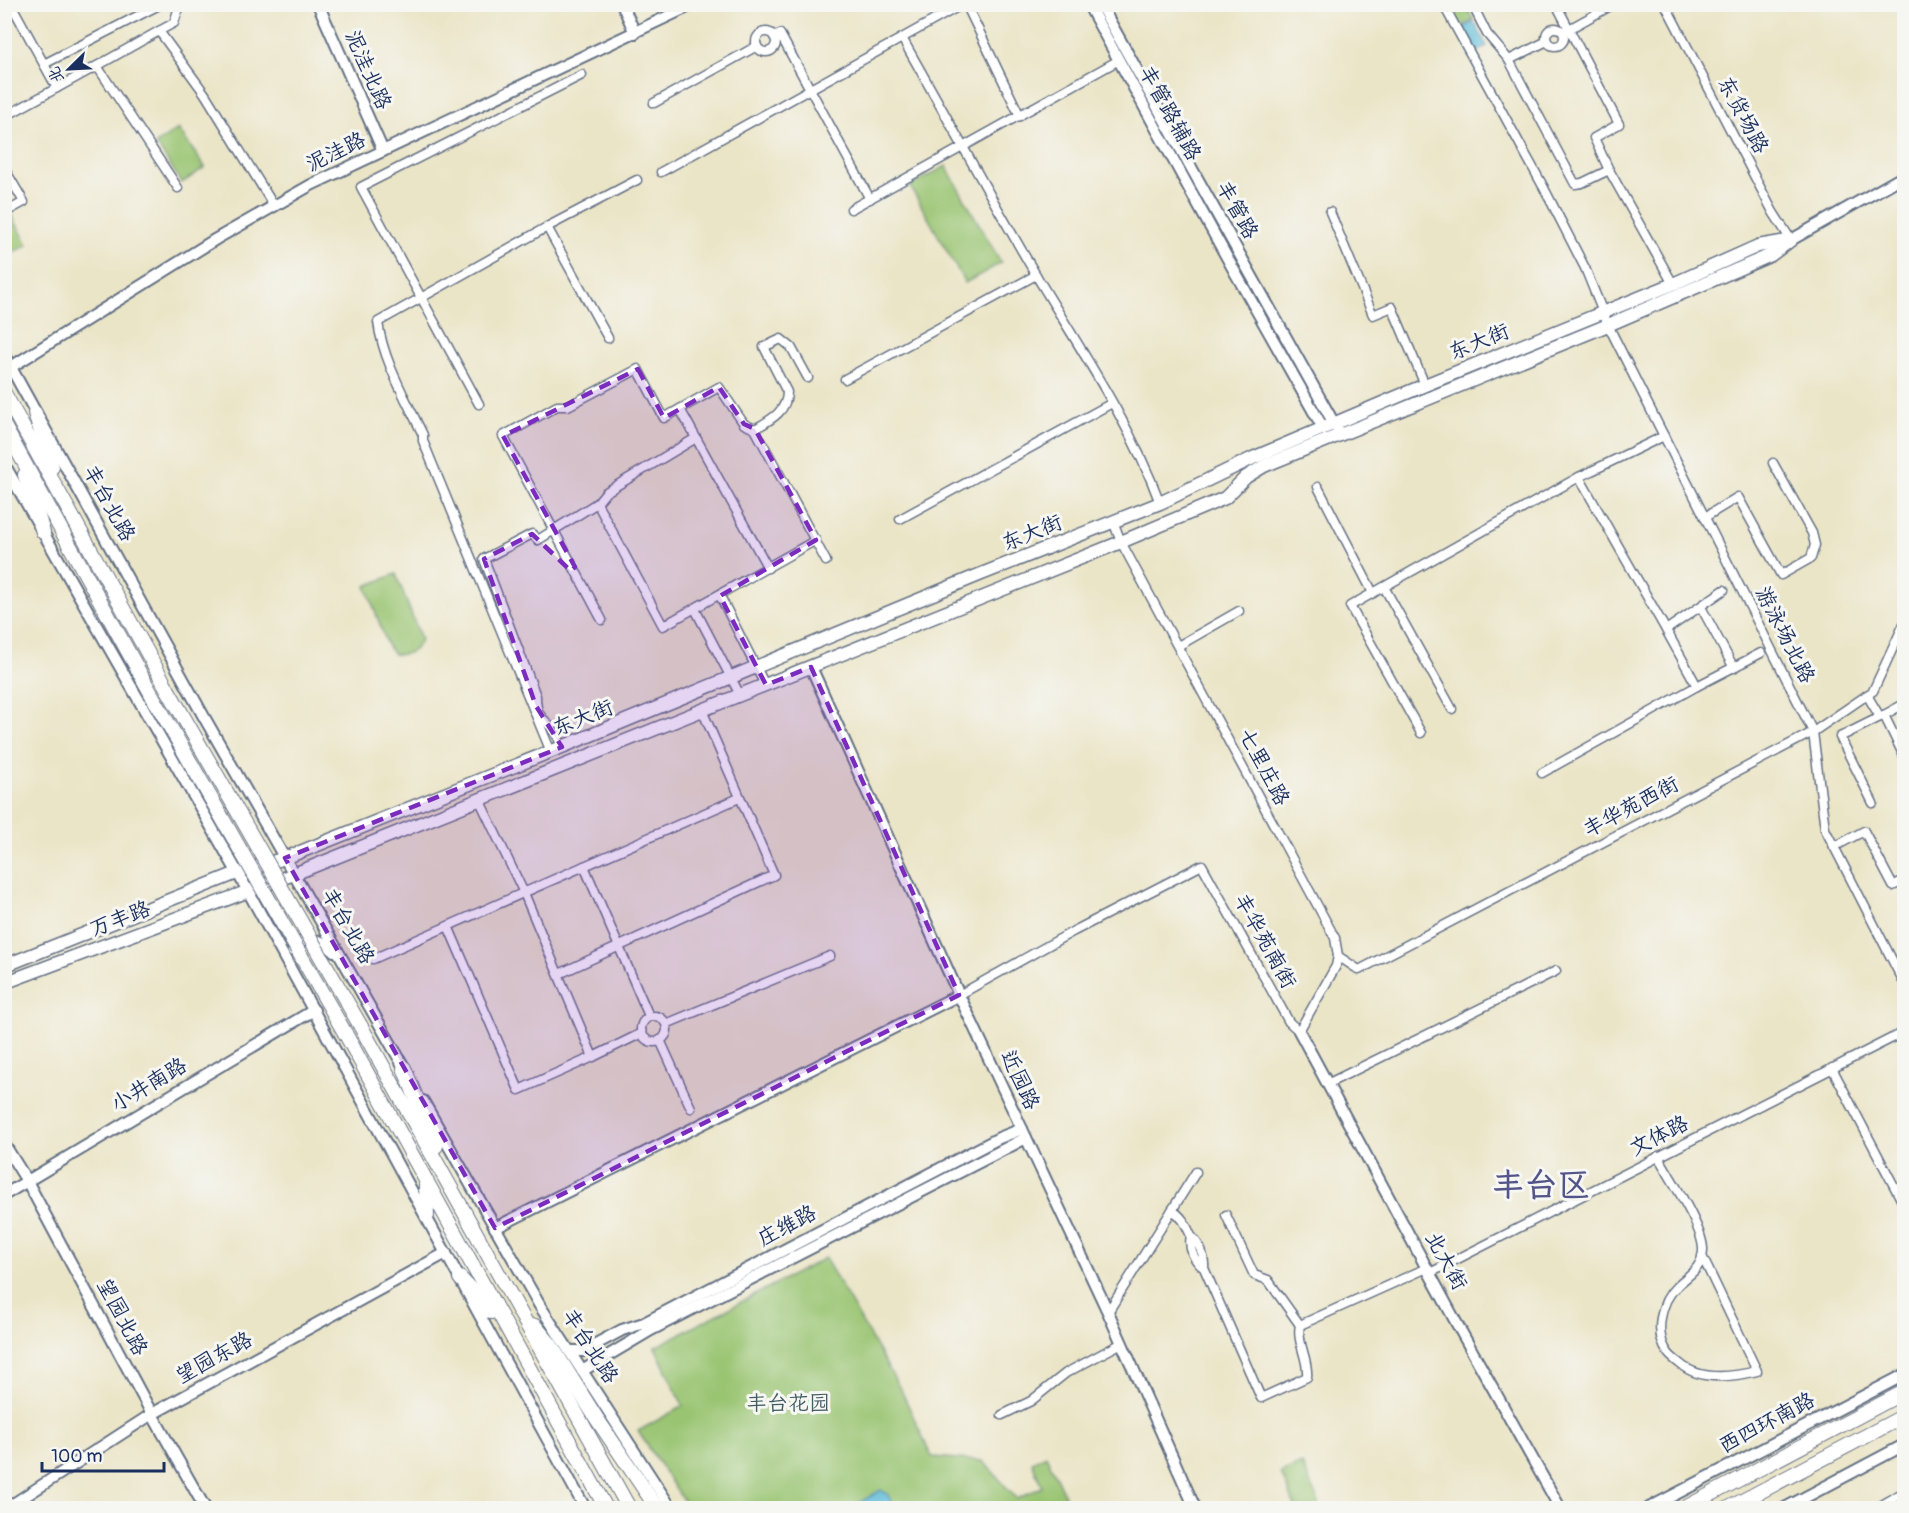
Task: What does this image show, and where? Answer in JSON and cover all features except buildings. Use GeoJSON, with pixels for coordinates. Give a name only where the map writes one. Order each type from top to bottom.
{"type":"FeatureCollection","features":[{"type":"Feature","properties":{"kind":"highway","name":"丰台北路"},"geometry":{"type":"LineString","coordinates":[[4,393],[168,690],[360,1025],[629,1509]]}},
{"type":"Feature","properties":{"kind":"highway"},"geometry":{"type":"LineString","coordinates":[[35,413],[61,494]]}},
{"type":"Feature","properties":{"kind":"highway"},"geometry":{"type":"LineString","coordinates":[[4,426],[153,697],[345,1033],[606,1509]]}},
{"type":"Feature","properties":{"kind":"highway"},"geometry":{"type":"LineString","coordinates":[[15,444],[43,532]]}},
{"type":"Feature","properties":{"kind":"highway"},"geometry":{"type":"LineString","coordinates":[[404,1068],[457,1198]]}},
{"type":"Feature","properties":{"kind":"highway"},"geometry":{"type":"LineString","coordinates":[[426,1183],[427,1216]]}},
{"type":"Feature","properties":{"kind":"highway"},"geometry":{"type":"LineString","coordinates":[[460,1278],[506,1327]]}},
{"type":"Feature","properties":{"kind":"highway"},"geometry":{"type":"LineString","coordinates":[[512,1297],[550,1344],[657,1509]]}},
{"type":"Feature","properties":{"kind":"highway","name":"西四环南路"},"geometry":{"type":"LineString","coordinates":[[1693,1505],[1905,1392]]}},
{"type":"Feature","properties":{"kind":"highway"},"geometry":{"type":"LineString","coordinates":[[597,1419],[648,1509]]}},
{"type":"Feature","properties":{"kind":"highway"},"geometry":{"type":"LineString","coordinates":[[1747,1499],[1900,1419]]}},
{"type":"Feature","properties":{"kind":"main road","name":"东大街"},"geometry":{"type":"LineString","coordinates":[[294,874],[1121,542],[1229,494],[1246,477],[1264,466],[1333,429],[1425,385],[1673,284],[1758,246],[1791,240]]}},
{"type":"Feature","properties":{"kind":"main road","name":"东大街"},"geometry":{"type":"LineString","coordinates":[[237,873],[285,858],[557,750],[979,575],[1160,503],[1253,458],[1608,325],[1771,255],[1791,240]]}},
{"type":"Feature","properties":{"kind":"main road"},"geometry":{"type":"LineString","coordinates":[[1214,477],[1222,477],[1227,482],[1230,488],[1229,494]]}},
{"type":"Feature","properties":{"kind":"main road","name":"万丰路"},"geometry":{"type":"LineString","coordinates":[[4,966],[237,873]]}},
{"type":"Feature","properties":{"kind":"main road","name":"万丰路"},"geometry":{"type":"LineString","coordinates":[[4,983],[294,874]]}},
{"type":"Feature","properties":{"kind":"main road"},"geometry":{"type":"LineString","coordinates":[[1729,1509],[1747,1499]]}},
{"type":"Feature","properties":{"kind":"street"},"geometry":{"type":"LineString","coordinates":[[11,4],[57,88]]}},
{"type":"Feature","properties":{"kind":"street"},"geometry":{"type":"LineString","coordinates":[[44,64],[161,4]]}},
{"type":"Feature","properties":{"kind":"street"},"geometry":{"type":"LineString","coordinates":[[4,117],[174,23],[178,10],[184,4]]}},
{"type":"Feature","properties":{"kind":"street","name":"泥洼北路"},"geometry":{"type":"LineString","coordinates":[[318,4],[383,151]]}},
{"type":"Feature","properties":{"kind":"street"},"geometry":{"type":"LineString","coordinates":[[622,4],[635,33]]}},
{"type":"Feature","properties":{"kind":"street","name":"泥洼路"},"geometry":{"type":"LineString","coordinates":[[11,367],[216,239],[311,185],[694,4]]}},
{"type":"Feature","properties":{"kind":"street"},"geometry":{"type":"LineString","coordinates":[[661,172],[964,4],[1020,116]]}},
{"type":"Feature","properties":{"kind":"street","name":"丰管路辅路"},"geometry":{"type":"LineString","coordinates":[[1088,4],[1236,274],[1333,429]]}},
{"type":"Feature","properties":{"kind":"street","name":"丰管路"},"geometry":{"type":"LineString","coordinates":[[1100,4],[1333,429]]}},
{"type":"Feature","properties":{"kind":"street","name":"游泳场北路"},"geometry":{"type":"LineString","coordinates":[[1443,4],[1585,268],[1602,313],[1814,732],[1825,829],[1905,983]]}},
{"type":"Feature","properties":{"kind":"street"},"geometry":{"type":"LineString","coordinates":[[1472,4],[1487,34],[1509,60],[1575,184],[1610,170]]}},
{"type":"Feature","properties":{"kind":"street"},"geometry":{"type":"LineString","coordinates":[[1556,4],[1566,30],[1618,124],[1593,138],[1673,284]]}},
{"type":"Feature","properties":{"kind":"street"},"geometry":{"type":"LineString","coordinates":[[1509,60],[1547,41],[1553,46],[1561,44],[1566,30],[1614,4]]}},
{"type":"Feature","properties":{"kind":"street","name":"东货场路"},"geometry":{"type":"LineString","coordinates":[[1665,4],[1773,212],[1791,240]]}},
{"type":"Feature","properties":{"kind":"street"},"geometry":{"type":"LineString","coordinates":[[159,31],[205,94],[274,206]]}},
{"type":"Feature","properties":{"kind":"street"},"geometry":{"type":"LineString","coordinates":[[767,32],[774,37],[775,44],[769,51],[763,51],[757,46],[756,38],[761,33],[767,32]]}},
{"type":"Feature","properties":{"kind":"street"},"geometry":{"type":"LineString","coordinates":[[774,37],[780,34],[870,199]]}},
{"type":"Feature","properties":{"kind":"street"},"geometry":{"type":"LineString","coordinates":[[902,38],[1112,403],[1145,464],[1160,503]]}},
{"type":"Feature","properties":{"kind":"street"},"geometry":{"type":"LineString","coordinates":[[654,103],[757,46]]}},
{"type":"Feature","properties":{"kind":"street"},"geometry":{"type":"LineString","coordinates":[[851,209],[1119,60]]}},
{"type":"Feature","properties":{"kind":"street"},"geometry":{"type":"LineString","coordinates":[[97,66],[178,188]]}},
{"type":"Feature","properties":{"kind":"street"},"geometry":{"type":"LineString","coordinates":[[479,404],[361,187],[582,75]]}},
{"type":"Feature","properties":{"kind":"street"},"geometry":{"type":"LineString","coordinates":[[4,168],[24,202],[4,213]]}},
{"type":"Feature","properties":{"kind":"street","name":"东大街"},"geometry":{"type":"LineString","coordinates":[[1791,240],[1905,176]]}},
{"type":"Feature","properties":{"kind":"street"},"geometry":{"type":"LineString","coordinates":[[557,750],[423,441],[423,435],[398,383],[380,339],[378,322],[547,227],[637,180]]}},
{"type":"Feature","properties":{"kind":"street"},"geometry":{"type":"LineString","coordinates":[[1330,212],[1373,315],[1392,307],[1425,385]]}},
{"type":"Feature","properties":{"kind":"street"},"geometry":{"type":"LineString","coordinates":[[547,227],[608,338]]}},
{"type":"Feature","properties":{"kind":"street"},"geometry":{"type":"LineString","coordinates":[[1234,246],[1236,274]]}},
{"type":"Feature","properties":{"kind":"street"},"geometry":{"type":"LineString","coordinates":[[845,379],[1036,274]]}},
{"type":"Feature","properties":{"kind":"street"},"geometry":{"type":"LineString","coordinates":[[755,429],[779,413],[787,399],[787,392],[764,347],[781,339],[791,347],[808,378]]}},
{"type":"Feature","properties":{"kind":"street","name":"丰台北路"},"geometry":{"type":"LineString","coordinates":[[4,355],[198,707],[540,1306],[671,1509]]}},
{"type":"Feature","properties":{"kind":"street"},"geometry":{"type":"LineString","coordinates":[[602,620],[503,436],[557,406],[568,406],[638,369],[664,417],[719,387],[744,424],[755,429],[826,561]]}},
{"type":"Feature","properties":{"kind":"street"},"geometry":{"type":"LineString","coordinates":[[900,519],[1112,403]]}},
{"type":"Feature","properties":{"kind":"street"},"geometry":{"type":"LineString","coordinates":[[680,409],[768,568]]}},
{"type":"Feature","properties":{"kind":"street"},"geometry":{"type":"LineString","coordinates":[[1421,733],[1350,606],[1579,477],[1664,436]]}},
{"type":"Feature","properties":{"kind":"street"},"geometry":{"type":"LineString","coordinates":[[557,750],[555,732],[543,721],[536,706],[536,696],[484,559],[532,534],[538,540],[597,503],[606,492],[696,438]]}},
{"type":"Feature","properties":{"kind":"street"},"geometry":{"type":"LineString","coordinates":[[1705,517],[1738,497],[1781,574],[1811,558],[1815,545],[1812,533],[1773,463]]}},
{"type":"Feature","properties":{"kind":"street"},"geometry":{"type":"LineString","coordinates":[[4,465],[248,891],[585,1509]]}},
{"type":"Feature","properties":{"kind":"street"},"geometry":{"type":"LineString","coordinates":[[1579,477],[1697,686]]}},
{"type":"Feature","properties":{"kind":"street"},"geometry":{"type":"LineString","coordinates":[[1318,487],[1373,593]]}},
{"type":"Feature","properties":{"kind":"street"},"geometry":{"type":"LineString","coordinates":[[597,503],[663,626],[816,540]]}},
{"type":"Feature","properties":{"kind":"street","name":"七里庄路"},"geometry":{"type":"LineString","coordinates":[[1113,522],[1121,542],[1335,938],[1338,956]]}},
{"type":"Feature","properties":{"kind":"street"},"geometry":{"type":"LineString","coordinates":[[1384,587],[1452,709]]}},
{"type":"Feature","properties":{"kind":"street"},"geometry":{"type":"LineString","coordinates":[[1666,630],[1724,590]]}},
{"type":"Feature","properties":{"kind":"street"},"geometry":{"type":"LineString","coordinates":[[720,596],[765,685]]}},
{"type":"Feature","properties":{"kind":"street"},"geometry":{"type":"LineString","coordinates":[[1701,607],[1734,668]]}},
{"type":"Feature","properties":{"kind":"street"},"geometry":{"type":"LineString","coordinates":[[695,609],[740,695]]}},
{"type":"Feature","properties":{"kind":"street"},"geometry":{"type":"LineString","coordinates":[[1178,646],[1239,611]]}},
{"type":"Feature","properties":{"kind":"street","name":"丰华苑西街"},"geometry":{"type":"LineString","coordinates":[[1338,956],[1359,970],[1814,732],[1873,691],[1905,624]]}},
{"type":"Feature","properties":{"kind":"street"},"geometry":{"type":"LineString","coordinates":[[1542,773],[1697,686],[1761,653]]}},
{"type":"Feature","properties":{"kind":"street","name":"近园路"},"geometry":{"type":"LineString","coordinates":[[811,667],[959,995],[1108,1312],[1196,1509]]}},
{"type":"Feature","properties":{"kind":"street"},"geometry":{"type":"LineString","coordinates":[[1867,695],[1905,756]]}},
{"type":"Feature","properties":{"kind":"street"},"geometry":{"type":"LineString","coordinates":[[1873,803],[1840,736],[1905,704]]}},
{"type":"Feature","properties":{"kind":"street"},"geometry":{"type":"LineString","coordinates":[[559,974],[774,875],[702,710]]}},
{"type":"Feature","properties":{"kind":"street"},"geometry":{"type":"LineString","coordinates":[[373,958],[739,798]]}},
{"type":"Feature","properties":{"kind":"street"},"geometry":{"type":"LineString","coordinates":[[479,799],[524,893],[593,1056]]}},
{"type":"Feature","properties":{"kind":"street"},"geometry":{"type":"LineString","coordinates":[[1834,847],[1864,831],[1893,886],[1905,880]]}},
{"type":"Feature","properties":{"kind":"street","name":"丰华苑南街"},"geometry":{"type":"LineString","coordinates":[[959,995],[1202,864],[1289,1022],[1299,1031]]}},
{"type":"Feature","properties":{"kind":"street"},"geometry":{"type":"LineString","coordinates":[[584,866],[649,1016]]}},
{"type":"Feature","properties":{"kind":"street"},"geometry":{"type":"LineString","coordinates":[[448,926],[519,1090],[642,1033]]}},
{"type":"Feature","properties":{"kind":"street"},"geometry":{"type":"LineString","coordinates":[[288,963],[298,943],[305,940],[315,939],[326,944],[342,957]]}},
{"type":"Feature","properties":{"kind":"street"},"geometry":{"type":"LineString","coordinates":[[666,1024],[830,956]]}},
{"type":"Feature","properties":{"kind":"street"},"geometry":{"type":"LineString","coordinates":[[1299,1031],[1332,975],[1338,956]]}},
{"type":"Feature","properties":{"kind":"street"},"geometry":{"type":"LineString","coordinates":[[1327,1084],[1556,971]]}},
{"type":"Feature","properties":{"kind":"street"},"geometry":{"type":"LineString","coordinates":[[495,1228],[959,995]]}},
{"type":"Feature","properties":{"kind":"street","name":"小井南路"},"geometry":{"type":"LineString","coordinates":[[4,1195],[314,1010]]}},
{"type":"Feature","properties":{"kind":"street"},"geometry":{"type":"LineString","coordinates":[[649,1016],[657,1016],[666,1024],[666,1033],[660,1040],[647,1040],[642,1033],[641,1025],[649,1016]]}},
{"type":"Feature","properties":{"kind":"street","name":"北大街"},"geometry":{"type":"LineString","coordinates":[[1299,1031],[1560,1509]]}},
{"type":"Feature","properties":{"kind":"street","name":"文体路"},"geometry":{"type":"LineString","coordinates":[[1300,1325],[1428,1270],[1905,1032]]}},
{"type":"Feature","properties":{"kind":"street"},"geometry":{"type":"LineString","coordinates":[[660,1040],[691,1108]]}},
{"type":"Feature","properties":{"kind":"street"},"geometry":{"type":"LineString","coordinates":[[1832,1068],[1905,1205]]}},
{"type":"Feature","properties":{"kind":"street","name":"庄维路"},"geometry":{"type":"LineString","coordinates":[[569,1351],[583,1351],[622,1330],[644,1323],[999,1138],[1024,1133]]}},
{"type":"Feature","properties":{"kind":"street","name":"庄维路"},"geometry":{"type":"LineString","coordinates":[[582,1371],[651,1330],[1024,1133]]}},
{"type":"Feature","properties":{"kind":"street","name":"望园北路"},"geometry":{"type":"LineString","coordinates":[[4,1144],[27,1181],[205,1509]]}},
{"type":"Feature","properties":{"kind":"street"},"geometry":{"type":"LineString","coordinates":[[1659,1156],[1702,1236],[1702,1256],[1697,1270],[1676,1286],[1664,1305],[1661,1334],[1668,1353],[1684,1367],[1701,1374],[1727,1376],[1757,1371],[1702,1256]]}},
{"type":"Feature","properties":{"kind":"street"},"geometry":{"type":"LineString","coordinates":[[1108,1312],[1196,1172]]}},
{"type":"Feature","properties":{"kind":"street"},"geometry":{"type":"LineString","coordinates":[[1172,1210],[1185,1221],[1191,1236],[1189,1245],[1197,1263],[1204,1268],[1261,1398],[1307,1377],[1308,1366],[1298,1333],[1300,1325],[1268,1280],[1254,1275],[1226,1215]]}},
{"type":"Feature","properties":{"kind":"street","name":"望园东路"},"geometry":{"type":"LineString","coordinates":[[7,1509],[152,1414],[446,1253]]}},
{"type":"Feature","properties":{"kind":"street"},"geometry":{"type":"LineString","coordinates":[[1002,1416],[1031,1401],[1066,1373],[1122,1343]]}},
{"type":"Feature","properties":{"kind":"street","name":"西四环南路"},"geometry":{"type":"LineString","coordinates":[[1649,1509],[1905,1375]]}},
{"type":"Feature","properties":{"kind":"street"},"geometry":{"type":"LineString","coordinates":[[1785,1509],[1905,1446]]}},
{"type":"Feature","properties":{"kind":"street"},"geometry":{"type":"LineString","coordinates":[[1877,1509],[1905,1492]]}},
{"type":"Feature","properties":{"kind":"highlighted area"},"geometry":{"type":"Polygon","coordinates":[[[638,369],[664,418],[719,387],[744,424],[755,429],[816,540],[720,596],[766,685],[811,667],[959,995],[495,1228],[285,858],[562,747],[536,706],[484,559],[532,534],[571,571],[575,567],[503,436],[638,369]]]}},
{"type":"Feature","properties":{"kind":"green space"},"geometry":{"type":"Polygon","coordinates":[[[1445,5],[1465,5],[1474,20],[1459,28],[1445,5]]]}},
{"type":"Feature","properties":{"kind":"green space"},"geometry":{"type":"Polygon","coordinates":[[[178,129],[205,167],[182,183],[156,144],[178,129]]]}},
{"type":"Feature","properties":{"kind":"green space"},"geometry":{"type":"Polygon","coordinates":[[[946,166],[1001,263],[965,283],[910,186],[946,166]]]}},
{"type":"Feature","properties":{"kind":"green space"},"geometry":{"type":"Polygon","coordinates":[[[11,214],[28,245],[11,254],[5,241],[4,217],[11,214]]]}},
{"type":"Feature","properties":{"kind":"green space"},"geometry":{"type":"Polygon","coordinates":[[[396,574],[421,639],[414,650],[403,654],[394,654],[388,647],[366,586],[396,574]]]}},
{"type":"Feature","properties":{"kind":"green space","name":"丰台花园"},"geometry":{"type":"Polygon","coordinates":[[[825,1258],[902,1392],[932,1457],[983,1461],[1017,1499],[1042,1487],[1032,1462],[1046,1455],[1070,1508],[688,1508],[638,1431],[683,1406],[655,1347],[825,1258]]]}},
{"type":"Feature","properties":{"kind":"green space"},"geometry":{"type":"Polygon","coordinates":[[[1302,1464],[1321,1508],[1296,1508],[1281,1473],[1302,1464]]]}},
{"type":"Feature","properties":{"kind":"water"},"geometry":{"type":"Polygon","coordinates":[[[1474,22],[1487,46],[1472,54],[1459,30],[1474,22]]]}},
{"type":"Feature","properties":{"kind":"water"},"geometry":{"type":"Polygon","coordinates":[[[881,1490],[888,1495],[892,1503],[891,1508],[855,1508],[857,1504],[881,1490]]]}},
{"type":"Feature","properties":{"kind":"district","name":"丰台区"},"geometry":{"type":"Point","coordinates":[1541,1185]}}]}
